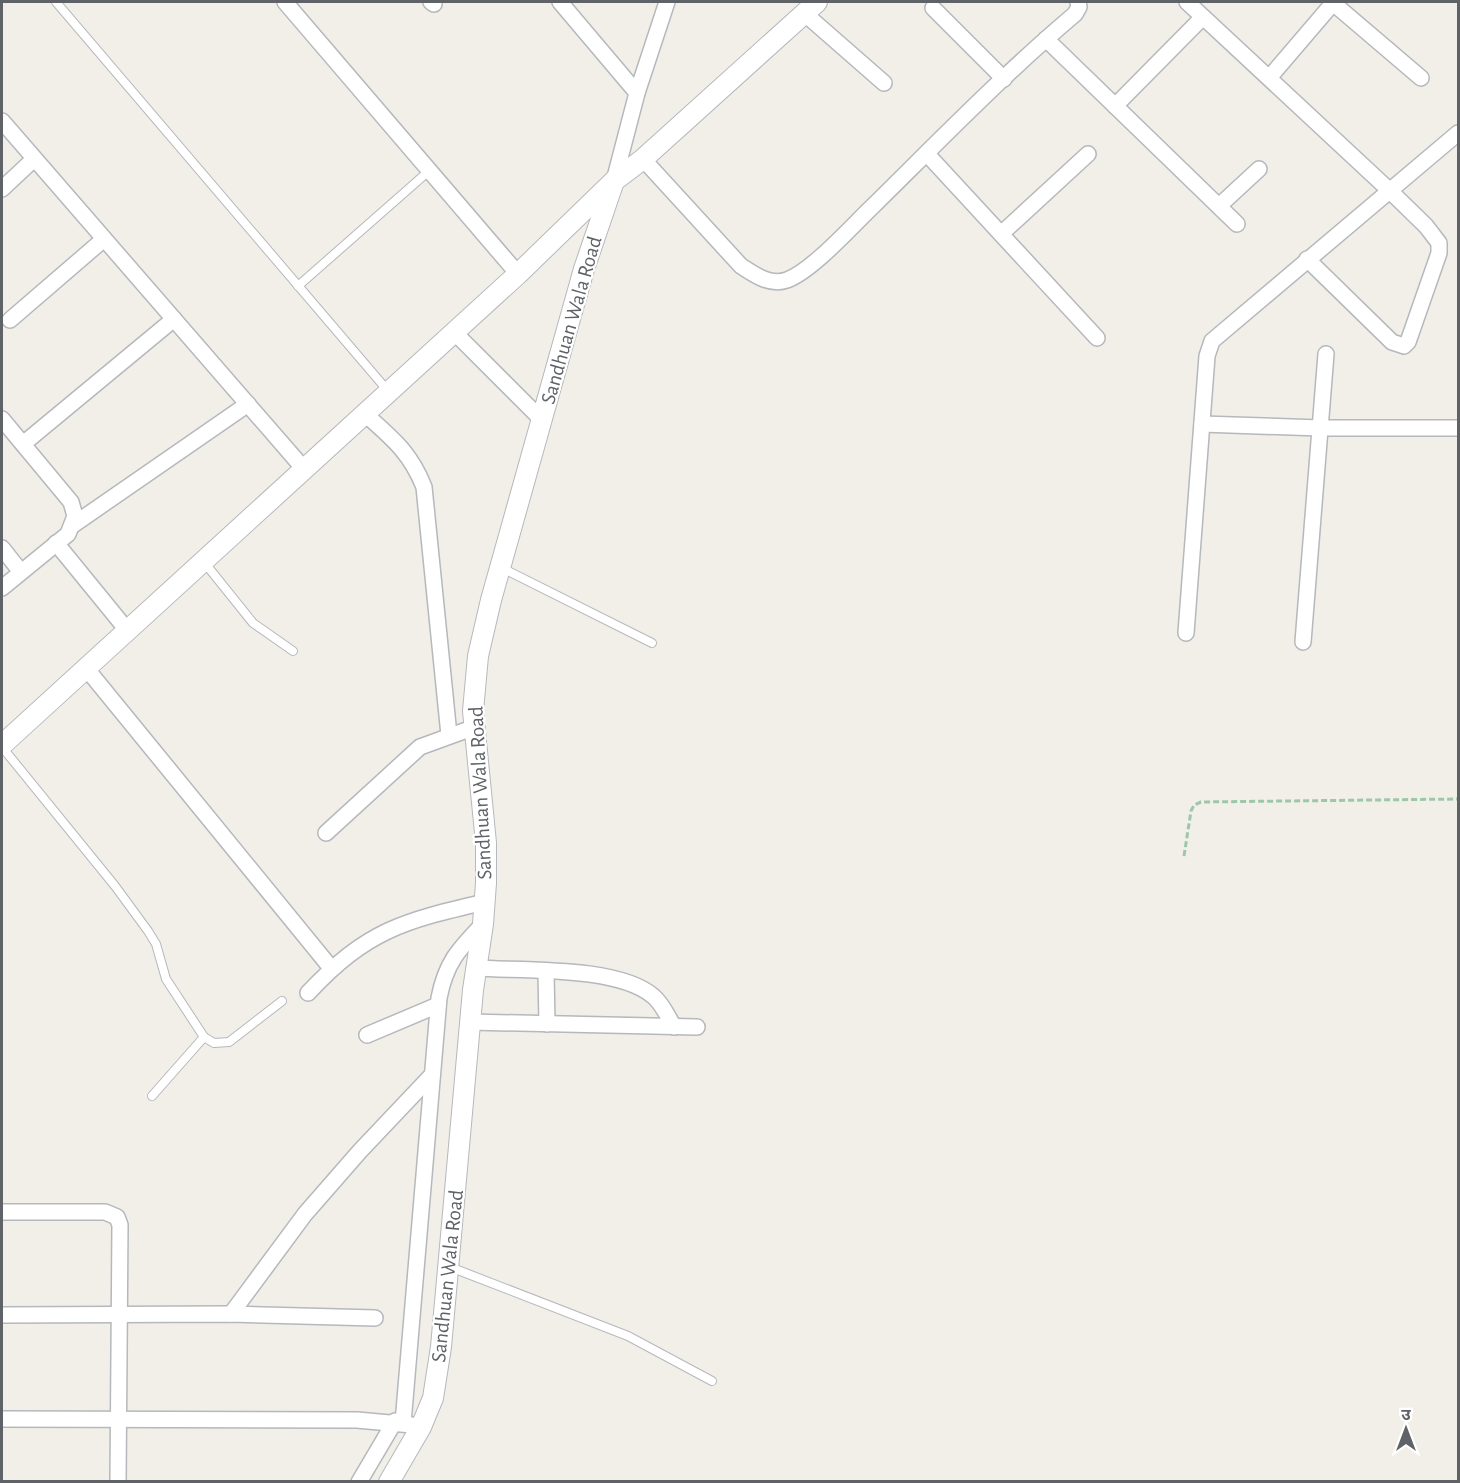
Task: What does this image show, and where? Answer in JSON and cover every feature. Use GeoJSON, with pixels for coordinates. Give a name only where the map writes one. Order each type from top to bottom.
{"type":"FeatureCollection","features":[{"type":"Feature","properties":{"kind":"street"},"geometry":{"type":"LineString","coordinates":[[285,2],[518,274]]}},
{"type":"Feature","properties":{"kind":"street"},"geometry":{"type":"LineString","coordinates":[[614,181],[637,93],[667,2]]}},
{"type":"Feature","properties":{"kind":"street"},"geometry":{"type":"LineString","coordinates":[[643,159],[741,266],[757,277],[770,281],[785,280],[798,274],[837,241],[1004,79],[1075,14],[1078,2]]}},
{"type":"Feature","properties":{"kind":"street"},"geometry":{"type":"LineString","coordinates":[[1187,2],[1389,190],[1426,226],[1439,243],[1439,252],[1406,345],[1397,346],[1392,342],[1307,259]]}},
{"type":"Feature","properties":{"kind":"street"},"geometry":{"type":"LineString","coordinates":[[1269,78],[1333,2],[1421,78]]}},
{"type":"Feature","properties":{"kind":"street"},"geometry":{"type":"LineString","coordinates":[[565,4],[637,93]]}},
{"type":"Feature","properties":{"kind":"street"},"geometry":{"type":"LineString","coordinates":[[2,746],[518,274],[614,181],[643,159],[811,7],[884,83]]}},
{"type":"Feature","properties":{"kind":"street"},"geometry":{"type":"LineString","coordinates":[[933,8],[1004,79]]}},
{"type":"Feature","properties":{"kind":"street"},"geometry":{"type":"LineString","coordinates":[[1115,106],[1203,17]]}},
{"type":"Feature","properties":{"kind":"street"},"geometry":{"type":"LineString","coordinates":[[1046,39],[1237,224]]}},
{"type":"Feature","properties":{"kind":"street"},"geometry":{"type":"LineString","coordinates":[[2,121],[304,469]]}},
{"type":"Feature","properties":{"kind":"street"},"geometry":{"type":"LineString","coordinates":[[1186,633],[1207,356],[1212,341],[1458,133]]}},
{"type":"Feature","properties":{"kind":"street"},"geometry":{"type":"LineString","coordinates":[[927,154],[1097,338]]}},
{"type":"Feature","properties":{"kind":"street"},"geometry":{"type":"LineString","coordinates":[[1001,234],[1088,154]]}},
{"type":"Feature","properties":{"kind":"street"},"geometry":{"type":"LineString","coordinates":[[2,189],[34,159]]}},
{"type":"Feature","properties":{"kind":"street"},"geometry":{"type":"LineString","coordinates":[[1219,206],[1259,169]]}},
{"type":"Feature","properties":{"kind":"street","name":"Sandhuan Wala Road"},"geometry":{"type":"LineString","coordinates":[[389,1482],[406,1424],[433,1398],[449,1266],[470,1022],[485,903],[486,843],[473,711],[478,656],[584,269],[614,181]]}},
{"type":"Feature","properties":{"kind":"street"},"geometry":{"type":"LineString","coordinates":[[10,320],[104,239]]}},
{"type":"Feature","properties":{"kind":"street"},"geometry":{"type":"LineString","coordinates":[[23,444],[174,319]]}},
{"type":"Feature","properties":{"kind":"street"},"geometry":{"type":"LineString","coordinates":[[454,332],[542,420]]}},
{"type":"Feature","properties":{"kind":"street"},"geometry":{"type":"LineString","coordinates":[[1303,642],[1326,354]]}},
{"type":"Feature","properties":{"kind":"street"},"geometry":{"type":"LineString","coordinates":[[73,525],[248,404]]}},
{"type":"Feature","properties":{"kind":"street"},"geometry":{"type":"LineString","coordinates":[[365,414],[399,443],[414,462],[424,487],[449,735]]}},
{"type":"Feature","properties":{"kind":"street"},"geometry":{"type":"LineString","coordinates":[[2,419],[74,508],[73,525],[68,534],[2,588]]}},
{"type":"Feature","properties":{"kind":"street"},"geometry":{"type":"LineString","coordinates":[[1202,424],[1320,428],[1458,428]]}},
{"type":"Feature","properties":{"kind":"street"},"geometry":{"type":"LineString","coordinates":[[56,543],[127,630]]}},
{"type":"Feature","properties":{"kind":"street"},"geometry":{"type":"LineString","coordinates":[[2,548],[21,572]]}},
{"type":"Feature","properties":{"kind":"street"},"geometry":{"type":"LineString","coordinates":[[86,668],[331,968]]}},
{"type":"Feature","properties":{"kind":"street"},"geometry":{"type":"LineString","coordinates":[[326,833],[420,747],[475,727]]}},
{"type":"Feature","properties":{"kind":"street"},"geometry":{"type":"LineString","coordinates":[[308,993],[331,968],[367,941],[394,926],[424,916],[485,903]]}},
{"type":"Feature","properties":{"kind":"street"},"geometry":{"type":"LineString","coordinates":[[359,1482],[406,1424],[438,1005],[442,982],[454,954],[483,924]]}},
{"type":"Feature","properties":{"kind":"street"},"geometry":{"type":"LineString","coordinates":[[476,968],[601,975],[625,980],[656,998],[674,1027]]}},
{"type":"Feature","properties":{"kind":"street"},"geometry":{"type":"LineString","coordinates":[[546,972],[547,1024]]}},
{"type":"Feature","properties":{"kind":"street"},"geometry":{"type":"LineString","coordinates":[[367,1035],[438,1005]]}},
{"type":"Feature","properties":{"kind":"street"},"geometry":{"type":"LineString","coordinates":[[470,1022],[697,1027]]}},
{"type":"Feature","properties":{"kind":"street"},"geometry":{"type":"LineString","coordinates":[[231,1314],[305,1214],[360,1151],[432,1075]]}},
{"type":"Feature","properties":{"kind":"street"},"geometry":{"type":"LineString","coordinates":[[2,1212],[105,1212],[117,1217],[120,1225],[121,1314],[118,1482]]}},
{"type":"Feature","properties":{"kind":"street"},"geometry":{"type":"LineString","coordinates":[[2,1315],[231,1314],[375,1318]]}},
{"type":"Feature","properties":{"kind":"street"},"geometry":{"type":"LineString","coordinates":[[2,1419],[406,1424]]}},
{"type":"Feature","properties":{"kind":"lane"},"geometry":{"type":"LineString","coordinates":[[56,2],[389,392]]}},
{"type":"Feature","properties":{"kind":"lane"},"geometry":{"type":"LineString","coordinates":[[298,286],[430,170]]}},
{"type":"Feature","properties":{"kind":"lane"},"geometry":{"type":"LineString","coordinates":[[203,561],[253,623],[293,651]]}},
{"type":"Feature","properties":{"kind":"lane"},"geometry":{"type":"LineString","coordinates":[[501,567],[652,643]]}},
{"type":"Feature","properties":{"kind":"lane"},"geometry":{"type":"LineString","coordinates":[[2,746],[116,886],[148,932],[156,944],[166,979],[204,1037],[214,1043],[229,1042],[282,1001]]}},
{"type":"Feature","properties":{"kind":"lane"},"geometry":{"type":"LineString","coordinates":[[152,1096],[204,1037]]}},
{"type":"Feature","properties":{"kind":"lane"},"geometry":{"type":"LineString","coordinates":[[449,1266],[628,1336],[712,1381]]}},
{"type":"Feature","properties":{"kind":"path"},"geometry":{"type":"LineString","coordinates":[[1184,856],[1191,811],[1194,805],[1201,802],[1458,799]]}}]}
